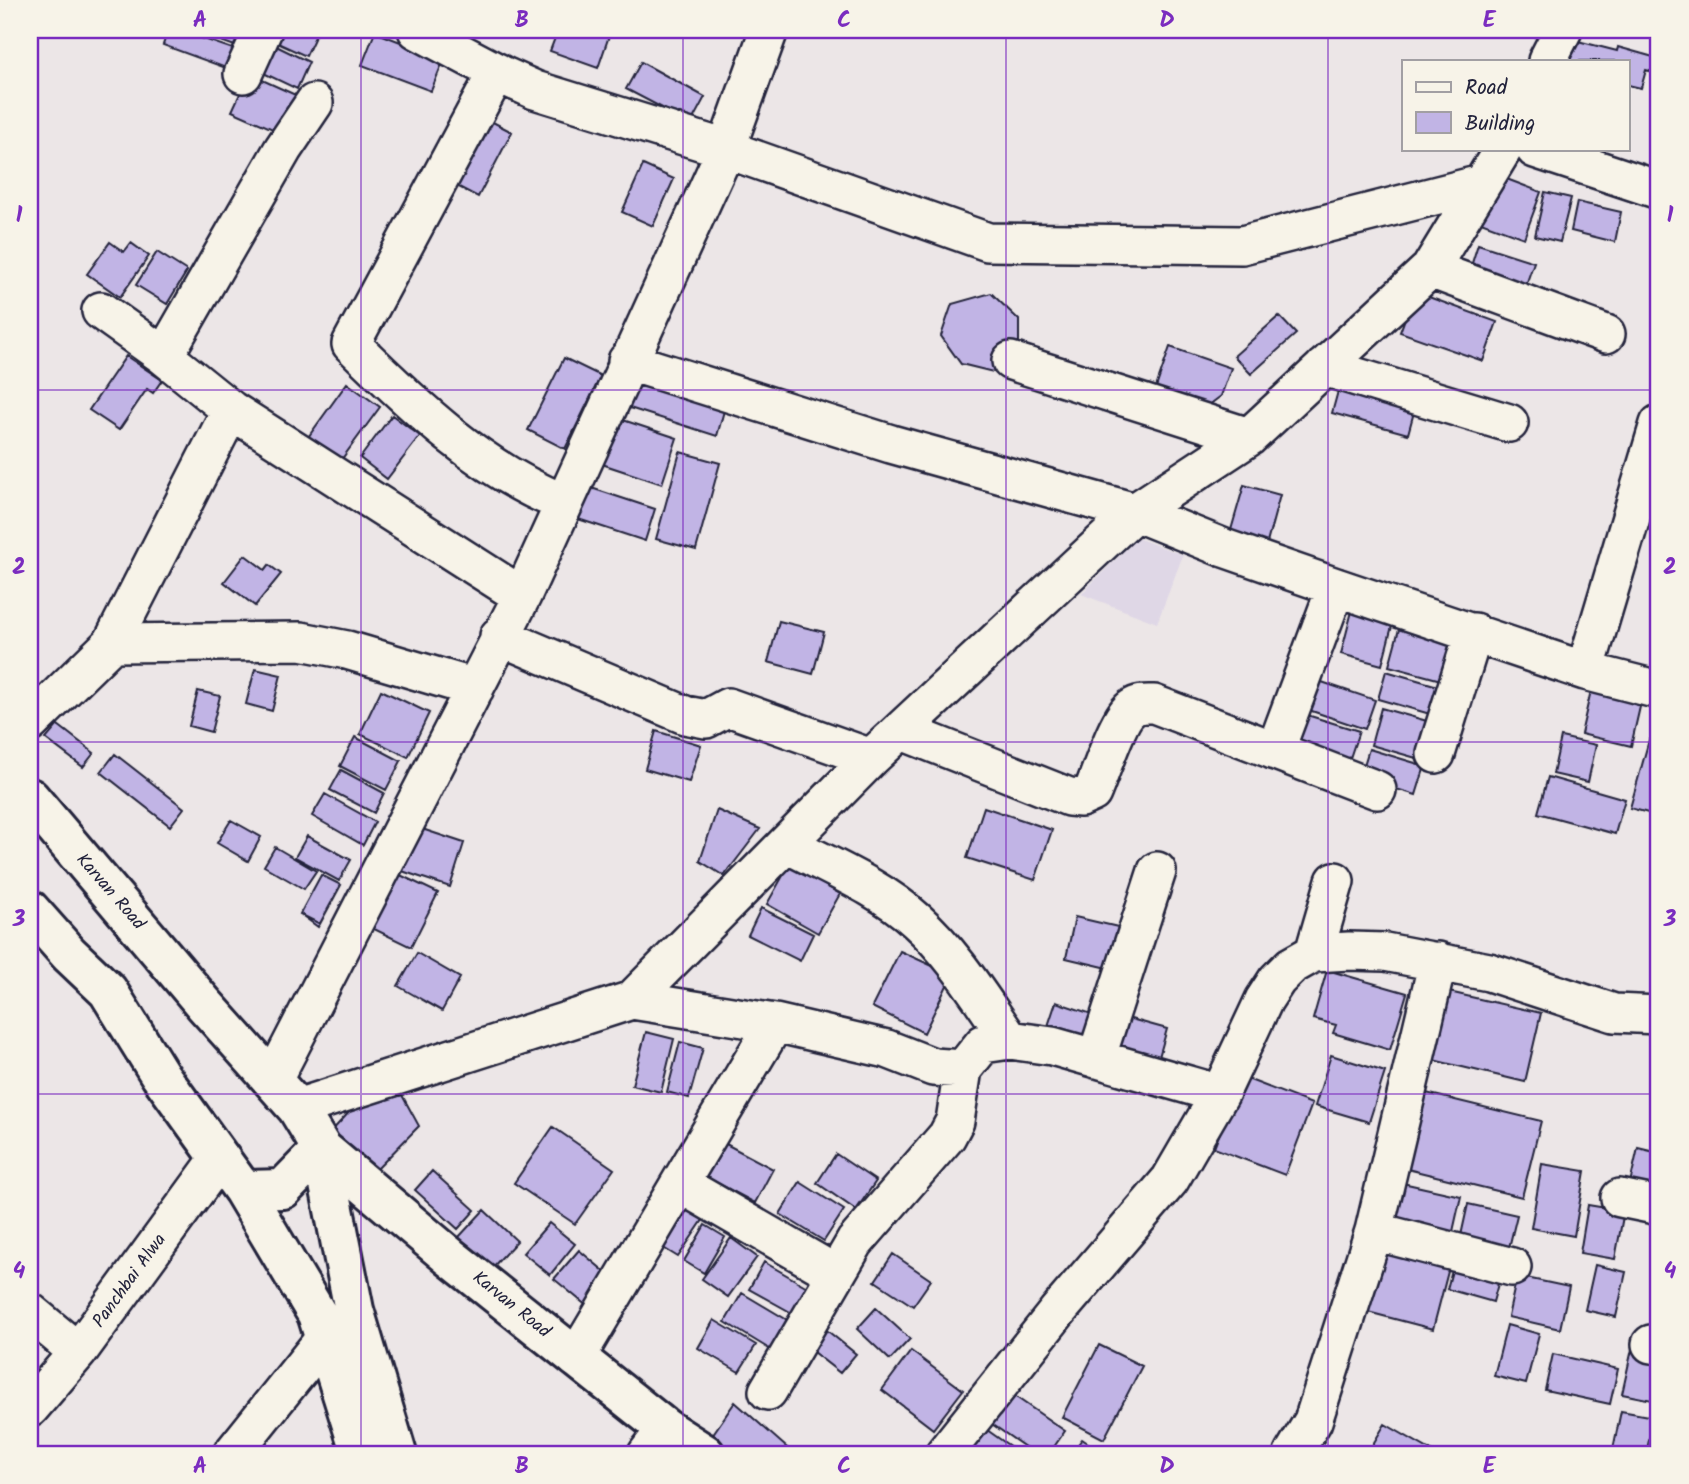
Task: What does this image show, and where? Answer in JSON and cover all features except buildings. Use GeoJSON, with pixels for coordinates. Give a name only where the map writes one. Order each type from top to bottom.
{"type":"FeatureCollection","features":[{"type":"Feature","properties":{"kind":"street"},"geometry":{"type":"LineString","coordinates":[[243,74],[263,30]]}},
{"type":"Feature","properties":{"kind":"street"},"geometry":{"type":"LineString","coordinates":[[417,30],[535,90],[726,149],[988,242],[1242,245],[1481,184]]}},
{"type":"Feature","properties":{"kind":"street"},"geometry":{"type":"LineString","coordinates":[[285,1094],[499,636],[522,596],[726,149],[769,30]]}},
{"type":"Feature","properties":{"kind":"street"},"geometry":{"type":"LineString","coordinates":[[1548,60],[1563,30]]}},
{"type":"Feature","properties":{"kind":"street"},"geometry":{"type":"LineString","coordinates":[[497,72],[351,344],[443,430],[508,476],[564,503]]}},
{"type":"Feature","properties":{"kind":"street"},"geometry":{"type":"LineString","coordinates":[[164,356],[282,149],[314,103]]}},
{"type":"Feature","properties":{"kind":"street"},"geometry":{"type":"LineString","coordinates":[[632,1000],[871,758],[1135,512],[1249,437],[1430,269],[1502,150]]}},
{"type":"Feature","properties":{"kind":"street"},"geometry":{"type":"LineString","coordinates":[[1538,150],[1659,190]]}},
{"type":"Feature","properties":{"kind":"street"},"geometry":{"type":"LineString","coordinates":[[1430,269],[1605,334]]}},
{"type":"Feature","properties":{"kind":"street"},"geometry":{"type":"LineString","coordinates":[[101,311],[164,356],[231,410],[522,596]]}},
{"type":"Feature","properties":{"kind":"street"},"geometry":{"type":"LineString","coordinates":[[627,361],[891,443],[1135,512],[1224,548],[1336,587],[1586,671],[1659,690]]}},
{"type":"Feature","properties":{"kind":"street"},"geometry":{"type":"LineString","coordinates":[[1011,361],[1249,437]]}},
{"type":"Feature","properties":{"kind":"street"},"geometry":{"type":"LineString","coordinates":[[1324,367],[1509,423]]}},
{"type":"Feature","properties":{"kind":"street"},"geometry":{"type":"LineString","coordinates":[[30,723],[112,643],[231,410]]}},
{"type":"Feature","properties":{"kind":"street"},"geometry":{"type":"LineString","coordinates":[[1586,671],[1659,424]]}},
{"type":"Feature","properties":{"kind":"street"},"geometry":{"type":"LineString","coordinates":[[1275,751],[1336,587]]}},
{"type":"Feature","properties":{"kind":"street"},"geometry":{"type":"LineString","coordinates":[[1436,754],[1474,632]]}},
{"type":"Feature","properties":{"kind":"street"},"geometry":{"type":"LineString","coordinates":[[499,636],[685,715],[706,719],[728,708],[871,758]]}},
{"type":"Feature","properties":{"kind":"street"},"geometry":{"type":"LineString","coordinates":[[112,643],[301,641],[347,650],[475,688]]}},
{"type":"Feature","properties":{"kind":"street"},"geometry":{"type":"LineString","coordinates":[[902,731],[1069,797],[1081,799],[1092,793],[1130,709],[1141,704],[1154,704],[1377,790]]}},
{"type":"Feature","properties":{"kind":"street","name":"Karvan Road"},"geometry":{"type":"LineString","coordinates":[[30,798],[204,1004],[285,1094],[322,1149],[576,1358],[656,1442],[705,1454]]}},
{"type":"Feature","properties":{"kind":"street"},"geometry":{"type":"LineString","coordinates":[[787,844],[890,899],[917,920],[949,954],[1010,1040]]}},
{"type":"Feature","properties":{"kind":"street"},"geometry":{"type":"LineString","coordinates":[[1096,1059],[1157,871]]}},
{"type":"Feature","properties":{"kind":"street"},"geometry":{"type":"LineString","coordinates":[[1314,953],[1335,881]]}},
{"type":"Feature","properties":{"kind":"street"},"geometry":{"type":"LineString","coordinates":[[30,910],[69,954],[108,991],[160,1075],[243,1189],[317,1314],[360,1454]]}},
{"type":"Feature","properties":{"kind":"street"},"geometry":{"type":"LineString","coordinates":[[944,1454],[1049,1323],[1170,1180],[1220,1094],[1264,1000],[1277,980],[1292,966],[1314,953],[1385,953],[1489,972],[1614,1013],[1659,1015]]}},
{"type":"Feature","properties":{"kind":"street"},"geometry":{"type":"LineString","coordinates":[[1293,1454],[1312,1421],[1374,1231],[1438,961]]}},
{"type":"Feature","properties":{"kind":"street"},"geometry":{"type":"LineString","coordinates":[[285,1094],[632,1000],[775,1023],[887,1049],[933,1067],[963,1069]]}},
{"type":"Feature","properties":{"kind":"street"},"geometry":{"type":"LineString","coordinates":[[576,1358],[775,1023]]}},
{"type":"Feature","properties":{"kind":"street"},"geometry":{"type":"LineString","coordinates":[[768,1391],[855,1242],[947,1136],[955,1121],[963,1069],[983,1044],[1010,1040],[1052,1046],[1220,1094]]}},
{"type":"Feature","properties":{"kind":"street"},"geometry":{"type":"LineString","coordinates":[[243,1189],[283,1189],[322,1149]]}},
{"type":"Feature","properties":{"kind":"street"},"geometry":{"type":"LineString","coordinates":[[322,1149],[354,1310],[397,1454]]}},
{"type":"Feature","properties":{"kind":"street","name":"Panchbai Alwa"},"geometry":{"type":"LineString","coordinates":[[30,1408],[78,1352],[219,1159]]}},
{"type":"Feature","properties":{"kind":"street"},"geometry":{"type":"LineString","coordinates":[[680,1184],[836,1274]]}},
{"type":"Feature","properties":{"kind":"street"},"geometry":{"type":"LineString","coordinates":[[1620,1198],[1659,1206]]}},
{"type":"Feature","properties":{"kind":"street"},"geometry":{"type":"LineString","coordinates":[[1374,1231],[1512,1267]]}},
{"type":"Feature","properties":{"kind":"street"},"geometry":{"type":"LineString","coordinates":[[30,1312],[78,1352]]}},
{"type":"Feature","properties":{"kind":"street"},"geometry":{"type":"LineString","coordinates":[[232,1454],[325,1338]]}},
{"type":"Feature","properties":{"kind":"shaded area"},"geometry":{"type":"Polygon","coordinates":[[[1137,538],[1183,555],[1157,623],[1081,594],[1137,538]]]}}]}
